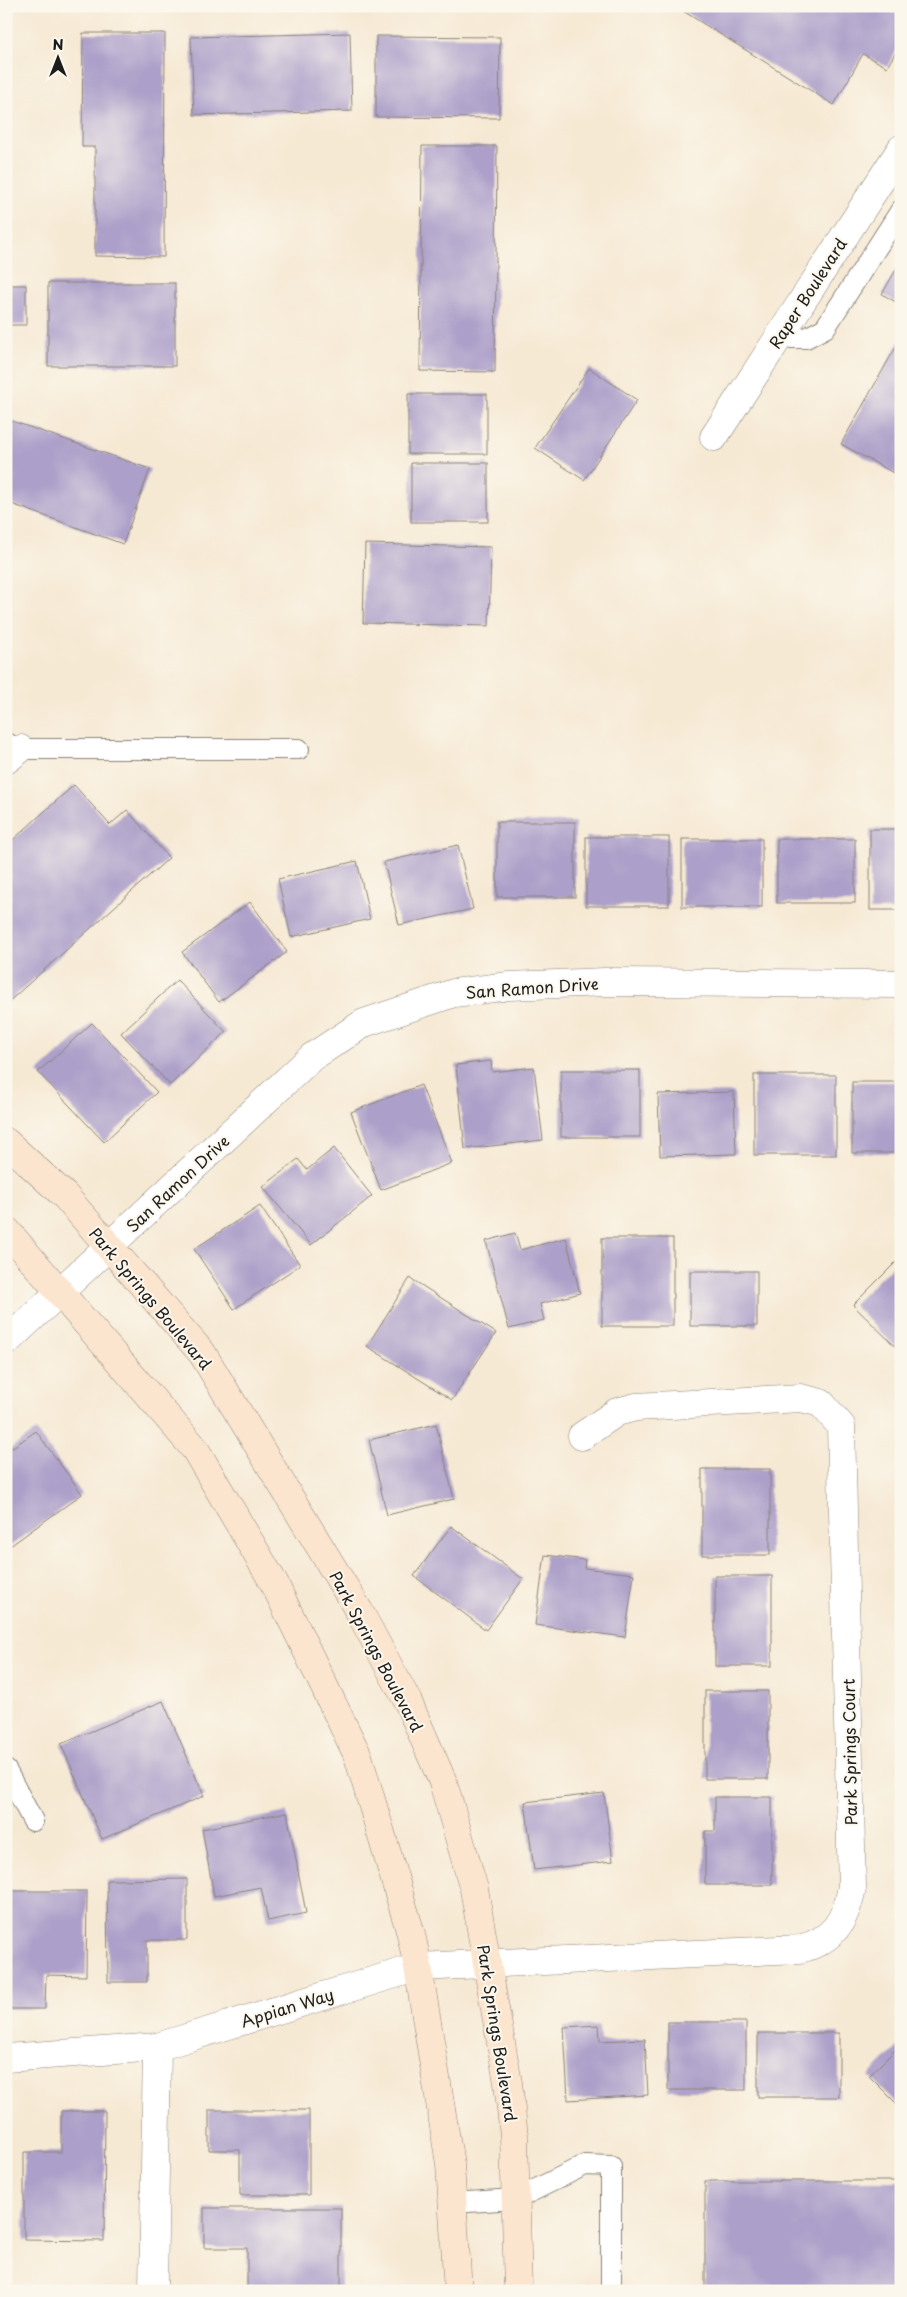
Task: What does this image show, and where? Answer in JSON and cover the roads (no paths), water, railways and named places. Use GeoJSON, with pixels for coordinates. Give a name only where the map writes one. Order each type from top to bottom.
{"type":"FeatureCollection","features":[{"type":"Feature","properties":{"kind":"main road","name":"Park Springs Boulevard"},"geometry":{"type":"LineString","coordinates":[[6,1142],[65,1196],[202,1353],[359,1611],[408,1702],[443,1782],[474,1890],[488,1964],[507,2074],[514,2136],[518,2291]]}},
{"type":"Feature","properties":{"kind":"main road"},"geometry":{"type":"LineString","coordinates":[[6,1230],[195,1449],[274,1583],[358,1756],[411,1934],[418,1967],[450,2164],[458,2291]]}},
{"type":"Feature","properties":{"kind":"street","name":"Raper Boulevard"},"geometry":{"type":"LineString","coordinates":[[714,437],[900,151]]}},
{"type":"Feature","properties":{"kind":"street","name":"San Ramon Drive"},"geometry":{"type":"LineString","coordinates":[[6,1342],[312,1057],[364,1023],[454,993],[509,986],[605,982],[901,984]]}},
{"type":"Feature","properties":{"kind":"street","name":"Park Springs Court"},"geometry":{"type":"LineString","coordinates":[[418,1967],[800,1949],[818,1944],[829,1936],[848,1910],[852,1888],[841,1426],[821,1403],[802,1398],[636,1406],[617,1412],[582,1436]]}},
{"type":"Feature","properties":{"kind":"street","name":"Appian Way"},"geometry":{"type":"LineString","coordinates":[[6,2058],[157,2046],[418,1967]]}},
{"type":"Feature","properties":{"kind":"street"},"geometry":{"type":"LineString","coordinates":[[153,2291],[157,2046]]}},
{"type":"Feature","properties":{"kind":"lane"},"geometry":{"type":"LineString","coordinates":[[778,338],[806,338],[825,328],[901,210]]}},
{"type":"Feature","properties":{"kind":"lane"},"geometry":{"type":"LineString","coordinates":[[11,751],[299,749]]}},
{"type":"Feature","properties":{"kind":"lane"},"geometry":{"type":"LineString","coordinates":[[6,1770],[33,1821]]}},
{"type":"Feature","properties":{"kind":"lane"},"geometry":{"type":"LineString","coordinates":[[452,2203],[516,2199],[584,2165],[612,2166],[610,2291]]}}]}
